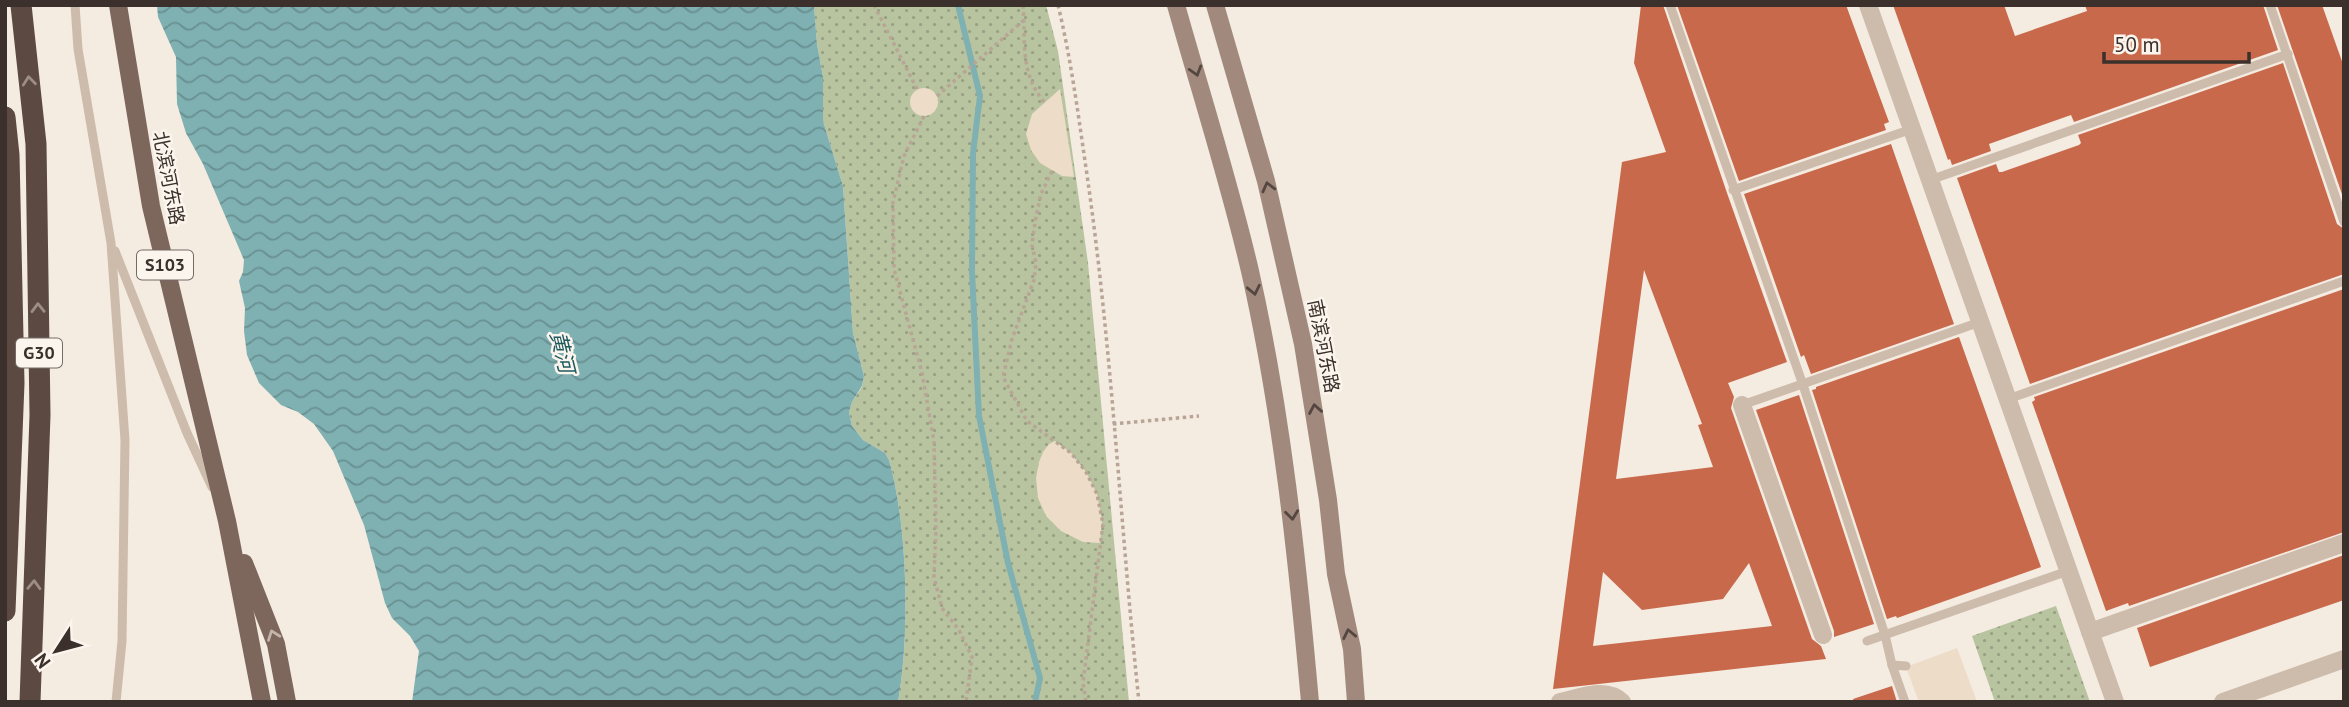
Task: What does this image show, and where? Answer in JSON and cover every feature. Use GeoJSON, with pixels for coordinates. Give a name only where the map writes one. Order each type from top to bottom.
{"type":"FeatureCollection","features":[{"type":"Feature","properties":{"kind":"highway","name":"G30"},"geometry":{"type":"LineString","coordinates":[[21,5],[36,144],[40,415],[30,702]]}},
{"type":"Feature","properties":{"kind":"highway","name":"G30"},"geometry":{"type":"LineString","coordinates":[[5,117],[9,155],[15,383],[5,611]]}},
{"type":"Feature","properties":{"kind":"main road","name":"北滨河东路"},"geometry":{"type":"LineString","coordinates":[[118,5],[151,206],[227,521],[262,702]]}},
{"type":"Feature","properties":{"kind":"main road"},"geometry":{"type":"LineString","coordinates":[[1176,5],[1231,192],[1267,353],[1292,506],[1310,702]]}},
{"type":"Feature","properties":{"kind":"main road","name":"南滨河东路"},"geometry":{"type":"LineString","coordinates":[[1215,5],[1266,181],[1303,344],[1328,500],[1336,574],[1352,649],[1356,702]]}},
{"type":"Feature","properties":{"kind":"main road","name":"北滨河东路"},"geometry":{"type":"LineString","coordinates":[[227,521],[276,644],[287,702]]}},
{"type":"Feature","properties":{"kind":"street"},"geometry":{"type":"LineString","coordinates":[[1868,5],[2115,702]]}},
{"type":"Feature","properties":{"kind":"street"},"geometry":{"type":"LineString","coordinates":[[1742,405],[1823,635]]}},
{"type":"Feature","properties":{"kind":"street"},"geometry":{"type":"LineString","coordinates":[[2090,632],[2344,543]]}},
{"type":"Feature","properties":{"kind":"street"},"geometry":{"type":"LineString","coordinates":[[2223,702],[2344,659]]}},
{"type":"Feature","properties":{"kind":"street"},"geometry":{"type":"LineString","coordinates":[[1560,702],[1599,693],[1617,697],[1622,702]]}},
{"type":"Feature","properties":{"kind":"lane"},"geometry":{"type":"LineString","coordinates":[[75,5],[78,49],[111,243],[125,440],[122,640],[116,702]]}},
{"type":"Feature","properties":{"kind":"lane"},"geometry":{"type":"LineString","coordinates":[[1670,5],[1803,385],[1905,702]]}},
{"type":"Feature","properties":{"kind":"lane"},"geometry":{"type":"LineString","coordinates":[[2270,5],[2344,222]]}},
{"type":"Feature","properties":{"kind":"lane"},"geometry":{"type":"LineString","coordinates":[[1930,180],[2288,54]]}},
{"type":"Feature","properties":{"kind":"lane"},"geometry":{"type":"LineString","coordinates":[[1733,190],[1912,129]]}},
{"type":"Feature","properties":{"kind":"lane"},"geometry":{"type":"LineString","coordinates":[[111,243],[187,433],[227,521]]}},
{"type":"Feature","properties":{"kind":"lane"},"geometry":{"type":"LineString","coordinates":[[2008,399],[2344,281]]}},
{"type":"Feature","properties":{"kind":"lane"},"geometry":{"type":"LineString","coordinates":[[1742,405],[1980,322]]}},
{"type":"Feature","properties":{"kind":"lane"},"geometry":{"type":"LineString","coordinates":[[1867,642],[2068,571]]}},
{"type":"Feature","properties":{"kind":"lane"},"geometry":{"type":"LineString","coordinates":[[1892,665],[1906,667]]}},
{"type":"Feature","properties":{"kind":"path"},"geometry":{"type":"LineString","coordinates":[[874,5],[917,89]]}},
{"type":"Feature","properties":{"kind":"path"},"geometry":{"type":"LineString","coordinates":[[1023,5],[1026,69],[1036,93],[1044,102]]}},
{"type":"Feature","properties":{"kind":"path"},"geometry":{"type":"LineString","coordinates":[[1058,5],[1068,44],[1100,262],[1139,702]]}},
{"type":"Feature","properties":{"kind":"path"},"geometry":{"type":"LineString","coordinates":[[937,96],[1024,20]]}},
{"type":"Feature","properties":{"kind":"path"},"geometry":{"type":"LineString","coordinates":[[924,116],[904,156],[893,202],[894,269],[922,373],[934,441],[934,577],[942,608],[959,630],[972,657],[966,702]]}},
{"type":"Feature","properties":{"kind":"path"},"geometry":{"type":"LineString","coordinates":[[1052,171],[1041,194],[1035,222],[1032,245],[1034,280],[1012,339],[1003,377],[1027,421],[1072,453],[1097,494],[1103,524],[1083,683],[1086,702]]}},
{"type":"Feature","properties":{"kind":"path"},"geometry":{"type":"LineString","coordinates":[[1113,424],[1199,416]]}},
{"type":"Feature","properties":{"kind":"green space"},"geometry":{"type":"Polygon","coordinates":[[[814,5],[1046,5],[1058,51],[1088,263],[1129,702],[898,702],[905,613],[900,517],[889,460],[885,453],[863,440],[852,426],[849,412],[862,387],[864,376],[853,333],[843,186],[823,121],[823,77],[814,5]]]}},
{"type":"Feature","properties":{"kind":"green space"},"geometry":{"type":"Polygon","coordinates":[[[2056,606],[2090,702],[1995,702],[1972,636],[2056,606]]]}},
{"type":"Feature","properties":{"kind":"shaded area"},"geometry":{"type":"Polygon","coordinates":[[[924,88],[934,92],[938,102],[934,112],[924,116],[914,112],[910,102],[914,92],[924,88]]]}},
{"type":"Feature","properties":{"kind":"shaded area"},"geometry":{"type":"Polygon","coordinates":[[[1060,89],[1074,177],[1062,176],[1040,163],[1031,150],[1026,134],[1032,114],[1060,89]]]}},
{"type":"Feature","properties":{"kind":"shaded area"},"geometry":{"type":"Polygon","coordinates":[[[1055,441],[1071,453],[1086,472],[1097,494],[1102,520],[1100,543],[1083,542],[1061,531],[1046,516],[1038,498],[1036,478],[1039,462],[1049,444],[1055,441]]]}},
{"type":"Feature","properties":{"kind":"shaded area"},"geometry":{"type":"Polygon","coordinates":[[[1957,648],[1977,702],[1919,702],[1906,667],[1957,648]]]}},
{"type":"Feature","properties":{"kind":"water","name":"黄河"},"geometry":{"type":"Polygon","coordinates":[[[157,5],[814,5],[823,77],[823,121],[843,186],[853,333],[864,376],[849,412],[852,426],[863,440],[885,453],[889,460],[900,517],[905,613],[898,702],[412,702],[419,651],[410,636],[392,618],[385,603],[364,525],[333,451],[314,424],[298,412],[281,405],[259,383],[247,355],[245,308],[239,281],[244,260],[203,164],[186,133],[177,104],[176,57],[158,17],[157,5]]]}},
{"type":"Feature","properties":{"kind":"building"},"geometry":{"type":"Polygon","coordinates":[[[1641,5],[1663,5],[1787,362],[1728,383],[1734,397],[1731,408],[1812,639],[1821,646],[1826,659],[1553,689],[1622,162],[1666,152],[1634,63],[1641,5]],[[1644,270],[1616,479],[1713,467],[1698,425],[1702,424],[1644,270]],[[1749,563],[1723,599],[1642,610],[1603,572],[1593,646],[1772,626],[1749,563]]]}},
{"type":"Feature","properties":{"kind":"building"},"geometry":{"type":"Polygon","coordinates":[[[1677,5],[1846,5],[1889,122],[1884,124],[1886,130],[1739,181],[1677,5]]]}},
{"type":"Feature","properties":{"kind":"building"},"geometry":{"type":"Polygon","coordinates":[[[1893,5],[2004,5],[2015,36],[2087,11],[2085,5],[2263,5],[2278,50],[2074,122],[2071,115],[1989,144],[1991,151],[1952,165],[1893,5]]]}},
{"type":"Feature","properties":{"kind":"building"},"geometry":{"type":"Polygon","coordinates":[[[2277,5],[2322,5],[2344,67],[2344,200],[2277,5]]]}},
{"type":"Feature","properties":{"kind":"building"},"geometry":{"type":"Polygon","coordinates":[[[2283,63],[2337,224],[2344,229],[2344,274],[2030,384],[1957,178],[1996,164],[1999,172],[2002,172],[2079,145],[2081,143],[2078,135],[2283,63]]]}},
{"type":"Feature","properties":{"kind":"building"},"geometry":{"type":"Polygon","coordinates":[[[1891,144],[1954,324],[1811,374],[1804,355],[1801,357],[1744,194],[1891,144]]]}},
{"type":"Feature","properties":{"kind":"building"},"geometry":{"type":"Polygon","coordinates":[[[2344,289],[2344,532],[2129,606],[2128,603],[2106,611],[2032,402],[2034,397],[2344,289]]]}},
{"type":"Feature","properties":{"kind":"building"},"geometry":{"type":"Polygon","coordinates":[[[1959,337],[2041,567],[1897,618],[1887,619],[1812,390],[1959,337]]]}},
{"type":"Feature","properties":{"kind":"building"},"geometry":{"type":"Polygon","coordinates":[[[1799,395],[1874,624],[1834,637],[1756,410],[1799,395]]]}},
{"type":"Feature","properties":{"kind":"building"},"geometry":{"type":"Polygon","coordinates":[[[2344,555],[2344,600],[2150,667],[2137,628],[2344,555]]]}},
{"type":"Feature","properties":{"kind":"building"},"geometry":{"type":"Polygon","coordinates":[[[1892,686],[1897,702],[1854,702],[1853,699],[1892,686]]]}},
{"type":"Feature","properties":{"kind":"waterway"},"geometry":{"type":"LineString","coordinates":[[958,5],[980,96],[973,153],[972,272],[979,416],[1008,563],[1040,678],[1035,702]]}}]}
